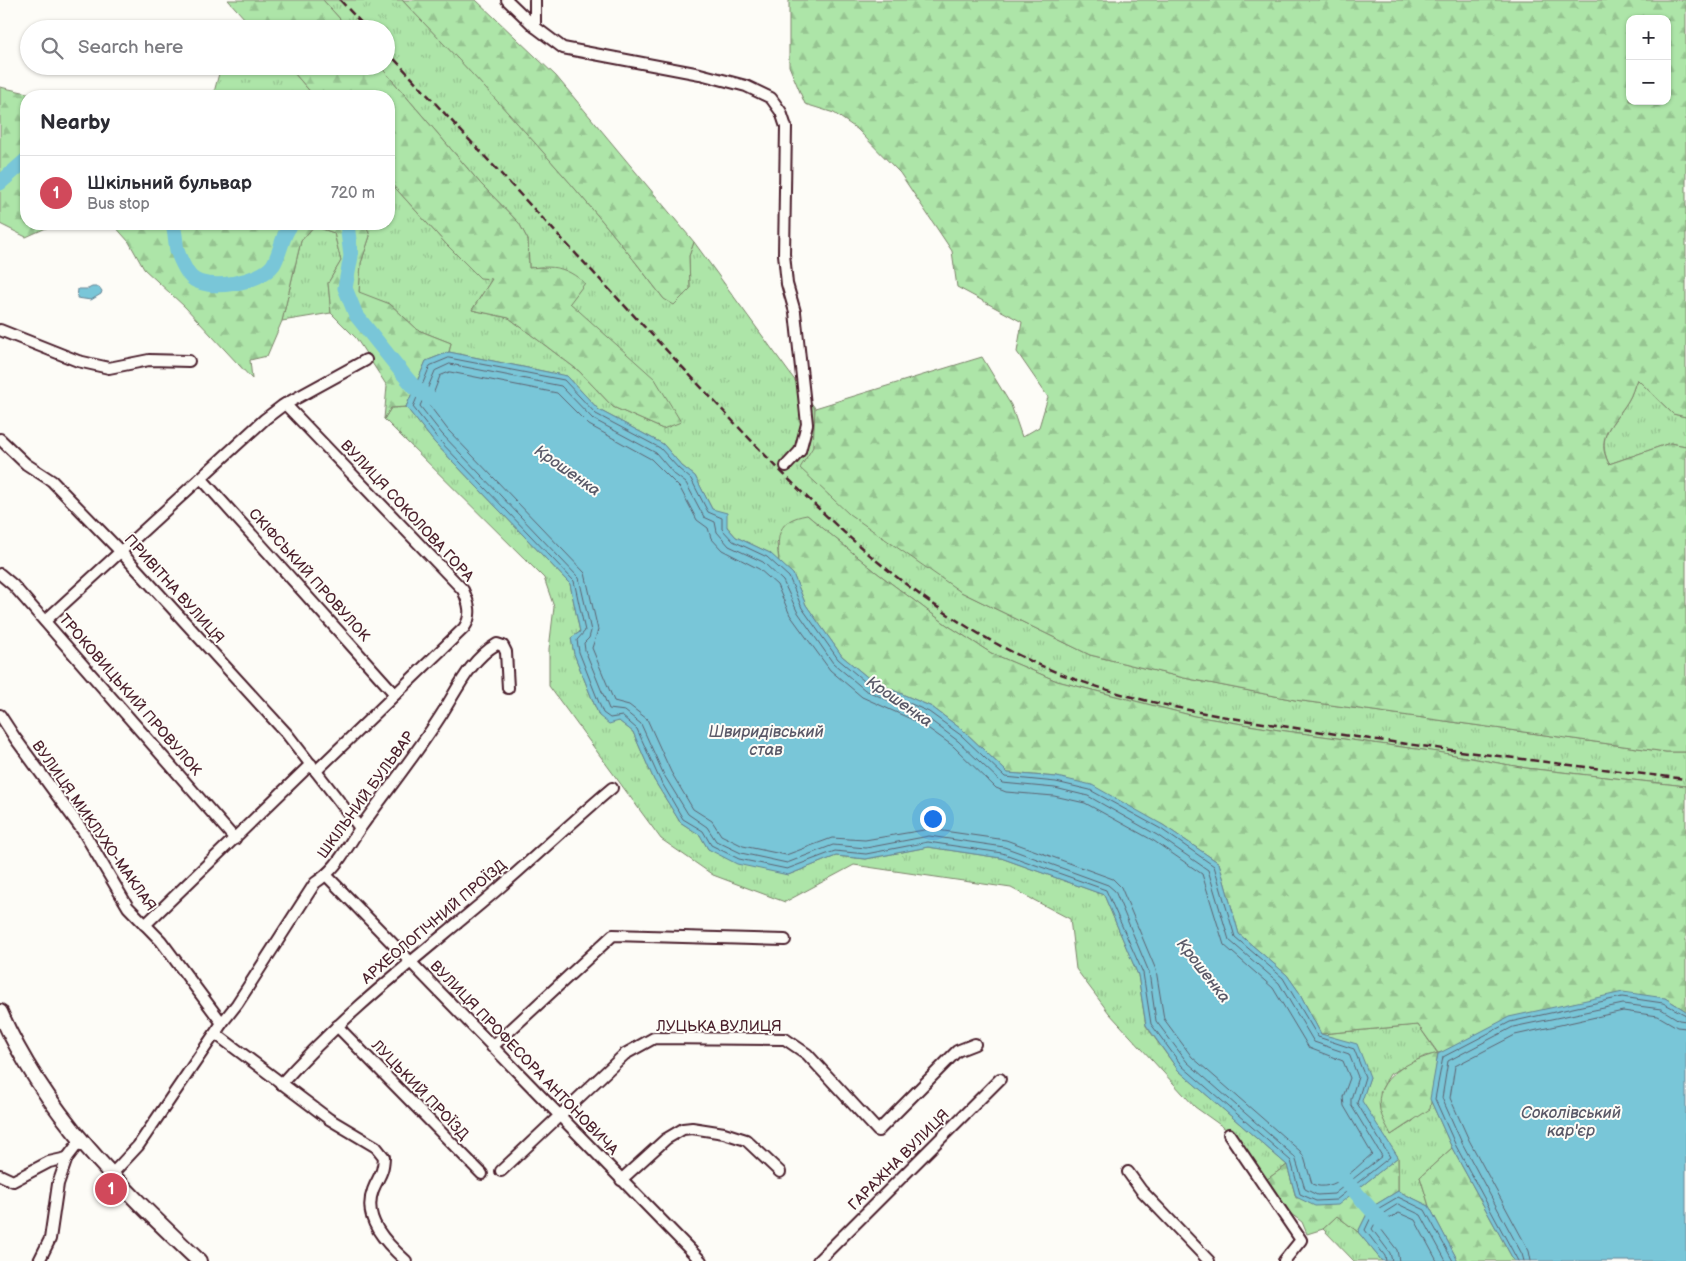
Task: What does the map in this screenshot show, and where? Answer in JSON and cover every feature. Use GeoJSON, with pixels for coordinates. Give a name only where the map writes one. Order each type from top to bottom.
{"type":"FeatureCollection","features":[{"type":"Feature","properties":{"kind":"street"},"geometry":{"type":"LineString","coordinates":[[507,0],[535,27],[563,48],[700,74],[746,86],[771,98],[781,112],[786,127],[784,254],[787,284],[795,312],[807,424],[800,450],[786,466]]}},
{"type":"Feature","properties":{"kind":"street"},"geometry":{"type":"LineString","coordinates":[[535,0],[535,27]]}},
{"type":"Feature","properties":{"kind":"street"},"geometry":{"type":"LineString","coordinates":[[0,330],[78,361],[110,368],[149,360],[189,361]]}},
{"type":"Feature","properties":{"kind":"street"},"geometry":{"type":"LineString","coordinates":[[45,621],[265,419],[285,404],[366,360]]}},
{"type":"Feature","properties":{"kind":"street","name":"ВУЛИЦЯ СОКОЛОВА ГОРА"},"geometry":{"type":"LineString","coordinates":[[145,925],[235,839],[464,628],[470,619],[467,598],[463,590],[285,404]]}},
{"type":"Feature","properties":{"kind":"street","name":"ПРИВІТНА ВУЛИЦЯ"},"geometry":{"type":"LineString","coordinates":[[0,439],[26,464],[52,481],[120,551],[287,734],[314,767]]}},
{"type":"Feature","properties":{"kind":"street","name":"СКІФСЬКИЙ ПРОВУЛОК"},"geometry":{"type":"LineString","coordinates":[[201,478],[394,693]]}},
{"type":"Feature","properties":{"kind":"street","name":"ТРОКОВИЦЬКИЙ ПРОВУЛОК"},"geometry":{"type":"LineString","coordinates":[[0,574],[13,585],[45,621],[235,839]]}},
{"type":"Feature","properties":{"kind":"street","name":"ШКІЛЬНИЙ БУЛЬВАР"},"geometry":{"type":"LineString","coordinates":[[111,1175],[138,1146],[237,1004],[315,883],[326,875],[344,856],[360,828],[397,780],[443,712],[463,677],[490,648],[497,644],[503,646],[506,652],[508,688]]}},
{"type":"Feature","properties":{"kind":"street","name":"ВУЛИЦЯ МИКЛУХО-МАКЛАЯ"},"geometry":{"type":"LineString","coordinates":[[0,715],[83,831],[128,906],[161,940],[222,1023]]}},
{"type":"Feature","properties":{"kind":"street"},"geometry":{"type":"LineString","coordinates":[[314,767],[360,828]]}},
{"type":"Feature","properties":{"kind":"street","name":"АРХЕОЛОГІЧНИЙ ПРОЇЗД"},"geometry":{"type":"LineString","coordinates":[[281,1084],[364,1000],[411,962],[612,788]]}},
{"type":"Feature","properties":{"kind":"street","name":"ВУЛИЦЯ ПРОФЕСОРА АНТОНОВИЧА"},"geometry":{"type":"LineString","coordinates":[[326,875],[701,1261]]}},
{"type":"Feature","properties":{"kind":"street"},"geometry":{"type":"LineString","coordinates":[[492,1047],[613,935],[785,940]]}},
{"type":"Feature","properties":{"kind":"street"},"geometry":{"type":"LineString","coordinates":[[1,1015],[30,1069],[80,1141],[111,1175],[199,1261]]}},
{"type":"Feature","properties":{"kind":"street","name":"ЛУЦЬКИЙ ПРОЇЗД"},"geometry":{"type":"LineString","coordinates":[[337,1026],[482,1174]]}},
{"type":"Feature","properties":{"kind":"street"},"geometry":{"type":"LineString","coordinates":[[216,1034],[240,1050],[281,1084],[328,1118],[376,1147],[384,1157],[383,1172],[373,1190],[369,1207],[376,1229],[406,1261]]}},
{"type":"Feature","properties":{"kind":"street","name":"ЛУЦЬКА ВУЛИЦЯ"},"geometry":{"type":"LineString","coordinates":[[501,1171],[558,1115],[625,1054],[654,1038],[785,1039],[807,1054],[878,1131],[957,1051],[975,1044]]}},
{"type":"Feature","properties":{"kind":"street","name":"ГАРАЖНА ВУЛИЦЯ"},"geometry":{"type":"LineString","coordinates":[[818,1261],[1000,1079]]}},
{"type":"Feature","properties":{"kind":"street"},"geometry":{"type":"LineString","coordinates":[[621,1180],[666,1139],[684,1129],[692,1128],[724,1133],[746,1140],[780,1172]]}},
{"type":"Feature","properties":{"kind":"street"},"geometry":{"type":"LineString","coordinates":[[1229,1134],[1302,1240],[1284,1261]]}},
{"type":"Feature","properties":{"kind":"street"},"geometry":{"type":"LineString","coordinates":[[39,1261],[50,1239],[58,1184],[67,1158],[80,1141]]}},
{"type":"Feature","properties":{"kind":"street"},"geometry":{"type":"LineString","coordinates":[[0,1175],[13,1180],[48,1162],[67,1158]]}},
{"type":"Feature","properties":{"kind":"street"},"geometry":{"type":"LineString","coordinates":[[1128,1172],[1141,1190],[1209,1261]]}},
{"type":"Feature","properties":{"kind":"green space"},"geometry":{"type":"Polygon","coordinates":[[[228,0],[323,0],[341,20],[246,20],[228,0]]]}},
{"type":"Feature","properties":{"kind":"green space"},"geometry":{"type":"Polygon","coordinates":[[[323,0],[402,0],[538,145],[664,299],[690,289],[689,256],[694,242],[815,408],[813,447],[909,553],[961,592],[1090,655],[1184,678],[1295,700],[1666,752],[1686,752],[1686,786],[1526,768],[1438,752],[1194,716],[1057,681],[991,653],[947,625],[876,572],[807,515],[777,543],[779,562],[770,553],[736,537],[712,509],[695,476],[682,466],[663,444],[599,410],[567,376],[449,352],[451,343],[418,330],[390,304],[359,293],[361,263],[370,236],[368,230],[395,230],[395,188],[446,244],[480,277],[492,279],[472,310],[509,318],[579,371],[613,407],[663,429],[620,349],[569,303],[584,283],[542,267],[529,268],[528,240],[519,223],[480,183],[388,75],[395,75],[395,20],[341,20],[323,0]]]}},
{"type":"Feature","properties":{"kind":"green space"},"geometry":{"type":"Polygon","coordinates":[[[402,0],[476,0],[556,76],[694,242],[689,256],[690,289],[674,305],[664,299],[570,183],[402,0]]]}},
{"type":"Feature","properties":{"kind":"green space"},"geometry":{"type":"Polygon","coordinates":[[[789,0],[1686,0],[1686,417],[1673,414],[1637,379],[1629,399],[1608,431],[1604,446],[1609,464],[1670,443],[1686,446],[1686,752],[1666,752],[1295,700],[1184,678],[1090,655],[961,592],[849,514],[800,468],[813,447],[815,408],[982,357],[1011,405],[1022,437],[1039,427],[1048,397],[1017,352],[1022,322],[957,287],[952,251],[900,173],[857,129],[834,113],[805,104],[789,66],[789,0]]]}},
{"type":"Feature","properties":{"kind":"green space"},"geometry":{"type":"Polygon","coordinates":[[[219,75],[296,75],[309,90],[215,90],[219,75]]]}},
{"type":"Feature","properties":{"kind":"green space"},"geometry":{"type":"Polygon","coordinates":[[[296,75],[388,75],[480,183],[519,223],[528,240],[529,268],[559,268],[571,273],[585,283],[570,303],[655,379],[681,422],[663,429],[613,407],[579,371],[509,318],[472,310],[492,279],[480,278],[395,188],[395,90],[309,90],[296,75]]]}},
{"type":"Feature","properties":{"kind":"green space"},"geometry":{"type":"Polygon","coordinates":[[[0,87],[20,91],[20,230],[42,230],[26,237],[0,224],[0,87]]]}},
{"type":"Feature","properties":{"kind":"green space"},"geometry":{"type":"Polygon","coordinates":[[[118,230],[311,230],[301,241],[282,321],[267,356],[250,360],[252,379],[185,307],[144,269],[129,242],[118,230]]]}},
{"type":"Feature","properties":{"kind":"green space"},"geometry":{"type":"Polygon","coordinates":[[[311,230],[325,230],[334,233],[341,261],[328,283],[331,313],[282,321],[301,241],[311,230]]]}},
{"type":"Feature","properties":{"kind":"green space"},"geometry":{"type":"Polygon","coordinates":[[[325,230],[368,230],[370,236],[361,263],[359,292],[390,304],[418,330],[451,343],[449,352],[426,361],[406,407],[391,408],[384,419],[387,386],[356,338],[331,313],[328,283],[341,261],[334,233],[325,230]]]}},
{"type":"Feature","properties":{"kind":"green space"},"geometry":{"type":"Polygon","coordinates":[[[1637,379],[1673,414],[1686,417],[1686,446],[1670,443],[1609,464],[1605,454],[1605,437],[1629,399],[1637,379]]]}},
{"type":"Feature","properties":{"kind":"green space"},"geometry":{"type":"Polygon","coordinates":[[[406,407],[434,442],[570,584],[580,632],[571,638],[574,654],[599,716],[619,721],[633,732],[654,780],[680,822],[700,835],[708,849],[788,875],[836,856],[866,859],[928,847],[1001,858],[1104,895],[1138,975],[1146,1026],[1178,1070],[1287,1165],[1266,1180],[1230,1132],[1195,1107],[1109,1013],[1076,969],[1070,919],[1011,888],[854,865],[785,902],[713,875],[661,839],[549,686],[549,649],[554,607],[544,578],[384,419],[391,408],[406,407]]]}},
{"type":"Feature","properties":{"kind":"green space"},"geometry":{"type":"Polygon","coordinates":[[[807,515],[876,572],[947,625],[991,653],[1057,681],[1194,716],[1438,752],[1526,768],[1686,786],[1686,1011],[1665,998],[1438,1053],[1418,1025],[1321,1034],[1299,992],[1287,975],[1239,934],[1219,863],[1163,825],[1057,777],[1008,773],[965,732],[932,707],[872,681],[842,656],[806,605],[793,574],[779,562],[778,544],[781,530],[790,521],[807,515]]]}},
{"type":"Feature","properties":{"kind":"green space"},"geometry":{"type":"Polygon","coordinates":[[[1418,1025],[1438,1054],[1425,1056],[1390,1074],[1380,1092],[1391,1135],[1413,1121],[1430,1099],[1452,1148],[1420,1177],[1429,1206],[1398,1191],[1398,1157],[1361,1101],[1370,1077],[1321,1034],[1418,1025]]]}},
{"type":"Feature","properties":{"kind":"green space"},"geometry":{"type":"Polygon","coordinates":[[[1438,1053],[1430,1109],[1391,1135],[1380,1110],[1379,1098],[1382,1088],[1388,1079],[1406,1065],[1438,1053]]]}},
{"type":"Feature","properties":{"kind":"green space"},"geometry":{"type":"Polygon","coordinates":[[[1452,1148],[1514,1261],[1458,1261],[1429,1206],[1420,1177],[1452,1148]]]}},
{"type":"Feature","properties":{"kind":"green space"},"geometry":{"type":"Polygon","coordinates":[[[1398,1157],[1398,1191],[1370,1208],[1358,1232],[1337,1216],[1323,1229],[1307,1234],[1302,1222],[1291,1214],[1266,1180],[1287,1165],[1296,1198],[1354,1192],[1398,1157]]]}},
{"type":"Feature","properties":{"kind":"green space"},"geometry":{"type":"Polygon","coordinates":[[[1337,1216],[1358,1232],[1382,1261],[1354,1261],[1323,1229],[1337,1216]]]}},
{"type":"Feature","properties":{"kind":"water"},"geometry":{"type":"Polygon","coordinates":[[[99,287],[102,291],[101,294],[91,300],[77,298],[78,289],[99,287]]]}},
{"type":"Feature","properties":{"kind":"water","name":"Швиридівський став"},"geometry":{"type":"Polygon","coordinates":[[[449,352],[567,376],[599,410],[663,444],[682,466],[695,476],[712,509],[727,513],[727,527],[736,537],[770,553],[793,574],[806,605],[842,656],[872,681],[932,707],[965,732],[1008,773],[1057,777],[1092,785],[1163,825],[1219,863],[1239,934],[1287,975],[1299,992],[1321,1034],[1357,1044],[1370,1077],[1362,1101],[1398,1157],[1338,1205],[1315,1206],[1296,1197],[1287,1165],[1178,1070],[1146,1025],[1138,975],[1104,895],[1001,858],[928,847],[866,859],[836,856],[788,875],[737,864],[708,849],[700,835],[680,822],[654,780],[633,732],[619,721],[609,724],[599,716],[574,654],[571,638],[580,632],[570,584],[434,442],[406,407],[426,361],[449,352]]]}},
{"type":"Feature","properties":{"kind":"water","name":"Соколівський кар'єр"},"geometry":{"type":"Polygon","coordinates":[[[1623,992],[1665,998],[1686,1011],[1686,1261],[1514,1261],[1452,1148],[1430,1099],[1438,1054],[1509,1017],[1623,992]]]}},
{"type":"Feature","properties":{"kind":"water"},"geometry":{"type":"Polygon","coordinates":[[[1398,1191],[1429,1206],[1458,1261],[1382,1261],[1358,1232],[1370,1208],[1398,1191]]]}},
{"type":"Feature","properties":{"kind":"waterway","name":"Крошенка"},"geometry":{"type":"LineString","coordinates":[[0,183],[20,165]]}},
{"type":"Feature","properties":{"kind":"waterway","name":"Крошенка"},"geometry":{"type":"LineString","coordinates":[[174,230],[176,247],[189,275],[199,282],[221,285],[246,280],[267,271],[276,260],[288,230]]}},
{"type":"Feature","properties":{"kind":"waterway","name":"Крошенка"},"geometry":{"type":"LineString","coordinates":[[348,230],[351,256],[345,288],[356,315],[415,388],[430,398]]}},
{"type":"Feature","properties":{"kind":"waterway","name":"Крошенка"},"geometry":{"type":"LineString","coordinates":[[1342,1177],[1383,1223]]}},
{"type":"Feature","properties":{"kind":"railway"},"geometry":{"type":"LineString","coordinates":[[340,0],[359,20]]}},
{"type":"Feature","properties":{"kind":"railway"},"geometry":{"type":"LineString","coordinates":[[395,60],[757,447],[802,492],[848,536],[897,577],[948,614],[1002,647],[1061,674],[1094,686],[1128,696],[1197,711],[1266,724],[1380,740],[1686,779]]}},
{"type":"Feature","properties":{"kind":"place","name":"Шкільний бульвар"},"geometry":{"type":"Point","coordinates":[111,1189]}}]}
